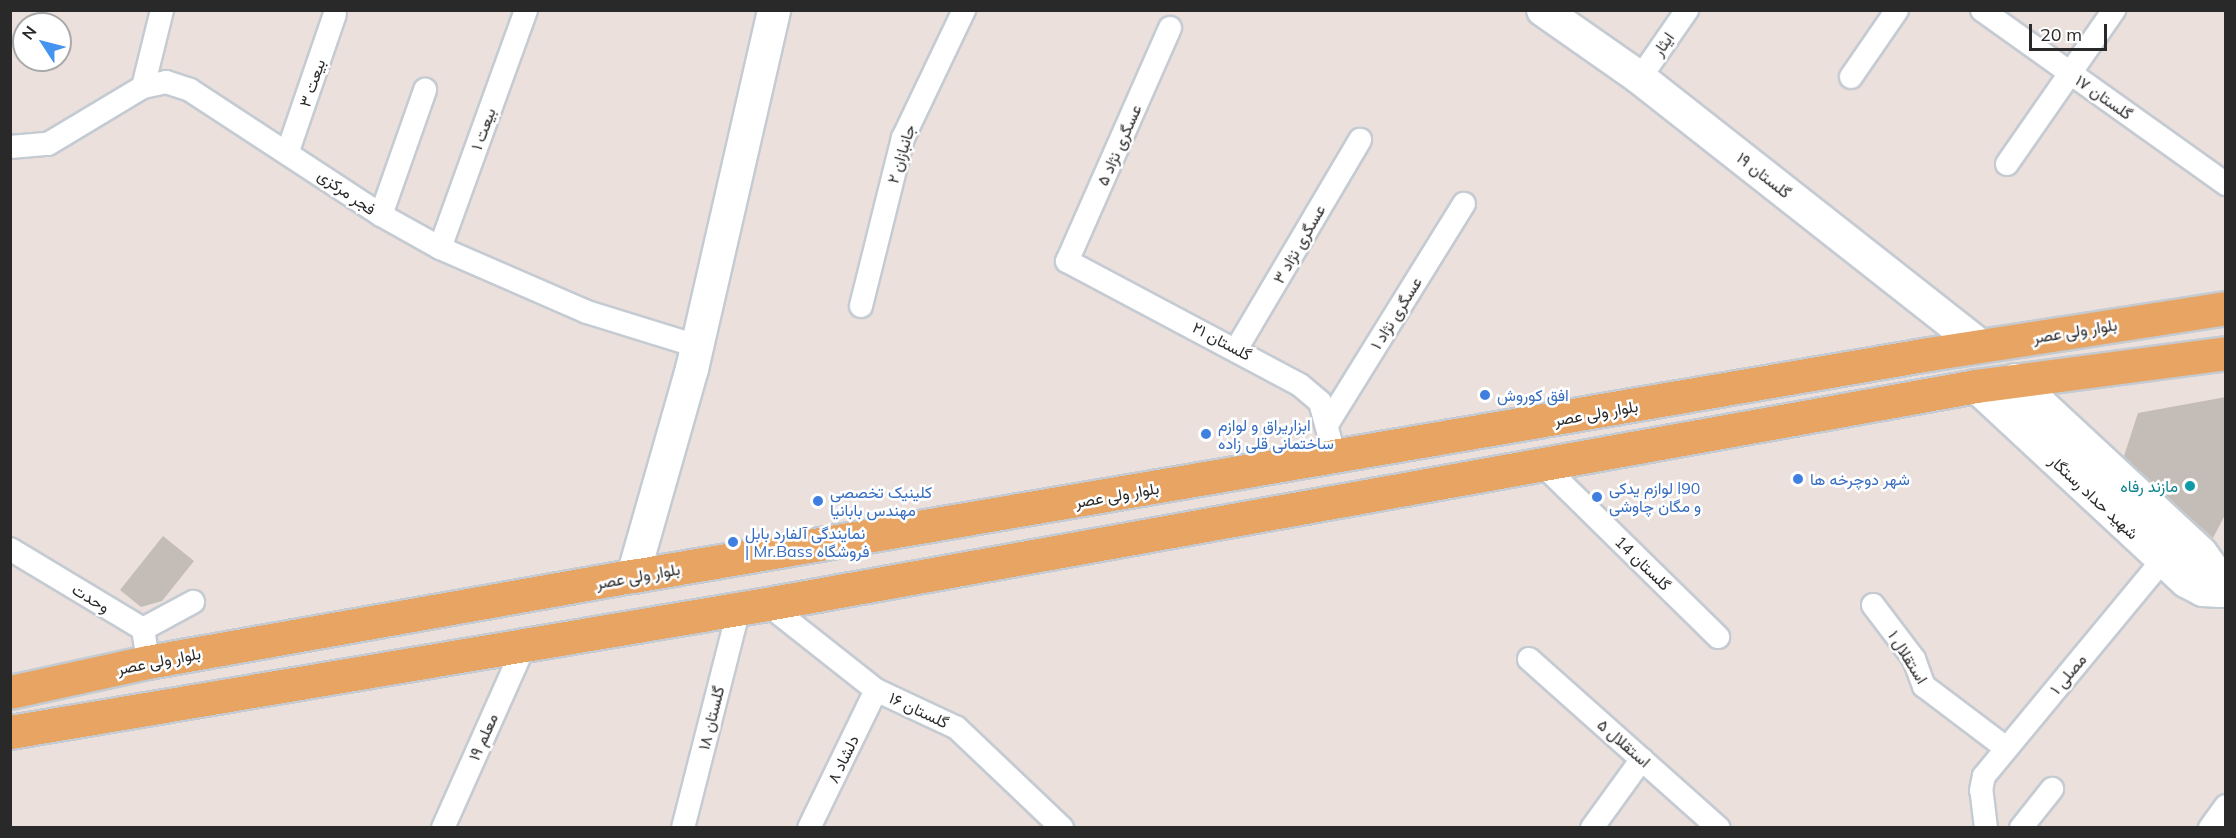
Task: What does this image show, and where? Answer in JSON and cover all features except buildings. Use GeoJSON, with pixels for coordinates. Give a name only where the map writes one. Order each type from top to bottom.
{"type":"FeatureCollection","features":[{"type":"Feature","properties":{"kind":"main road"},"geometry":{"type":"LineString","coordinates":[[633,576],[698,346],[774,10]]}},
{"type":"Feature","properties":{"kind":"main road","name":"گلستان ۱۹"},"geometry":{"type":"LineString","coordinates":[[1543,10],[1640,78],[1981,345]]}},
{"type":"Feature","properties":{"kind":"main road","name":"بلوار ولی عصر"},"geometry":{"type":"LineString","coordinates":[[10,692],[148,662],[633,576],[1335,458],[1981,345],[2226,308]]}},
{"type":"Feature","properties":{"kind":"main road"},"geometry":{"type":"LineString","coordinates":[[2015,380],[2018,340]]}},
{"type":"Feature","properties":{"kind":"main road"},"geometry":{"type":"LineString","coordinates":[[1981,345],[2015,380]]}},
{"type":"Feature","properties":{"kind":"main road"},"geometry":{"type":"LineString","coordinates":[[1976,386],[1981,345]]}},
{"type":"Feature","properties":{"kind":"main road"},"geometry":{"type":"LineString","coordinates":[[10,732],[753,606],[1976,386],[2112,371],[2226,353]]}},
{"type":"Feature","properties":{"kind":"main road","name":"شهید حداد رستگار"},"geometry":{"type":"LineString","coordinates":[[1976,386],[2162,561],[2203,591],[2223,593],[2214,571],[2201,553],[2015,380]]}},
{"type":"Feature","properties":{"kind":"street"},"geometry":{"type":"LineString","coordinates":[[143,87],[162,10]]}},
{"type":"Feature","properties":{"kind":"street","name":"بیعت ۱"},"geometry":{"type":"LineString","coordinates":[[440,248],[526,10]]}},
{"type":"Feature","properties":{"kind":"street","name":"جانبازان ۲"},"geometry":{"type":"LineString","coordinates":[[861,306],[903,138],[964,10]]}},
{"type":"Feature","properties":{"kind":"street","name":"ایثار"},"geometry":{"type":"LineString","coordinates":[[1640,78],[1687,10]]}},
{"type":"Feature","properties":{"kind":"street"},"geometry":{"type":"LineString","coordinates":[[1851,77],[1897,10]]}},
{"type":"Feature","properties":{"kind":"street","name":"گلستان ۱۷"},"geometry":{"type":"LineString","coordinates":[[1982,10],[2070,73],[2222,173]]}},
{"type":"Feature","properties":{"kind":"street"},"geometry":{"type":"LineString","coordinates":[[2007,164],[2114,10]]}},
{"type":"Feature","properties":{"kind":"street","name":"بیعت ۳"},"geometry":{"type":"LineString","coordinates":[[288,151],[335,14]]}},
{"type":"Feature","properties":{"kind":"street","name":"عسگری نژاد ۵"},"geometry":{"type":"LineString","coordinates":[[1067,261],[1170,28]]}},
{"type":"Feature","properties":{"kind":"street","name":"فجر مرکزی"},"geometry":{"type":"LineString","coordinates":[[10,147],[48,144],[143,87],[166,82],[190,90],[288,151],[381,215],[440,248],[587,312],[698,346]]}},
{"type":"Feature","properties":{"kind":"street"},"geometry":{"type":"LineString","coordinates":[[381,215],[425,90]]}},
{"type":"Feature","properties":{"kind":"street","name":"عسگری نژاد ۳"},"geometry":{"type":"LineString","coordinates":[[1237,348],[1360,140]]}},
{"type":"Feature","properties":{"kind":"street","name":"عسگری نژاد ۱"},"geometry":{"type":"LineString","coordinates":[[1328,423],[1464,204]]}},
{"type":"Feature","properties":{"kind":"street","name":"گلستان ۲۱"},"geometry":{"type":"LineString","coordinates":[[1067,261],[1237,348],[1300,385],[1320,402],[1328,423],[1335,458]]}},
{"type":"Feature","properties":{"kind":"street","name":"گلستان 14"},"geometry":{"type":"LineString","coordinates":[[1542,464],[1718,637]]}},
{"type":"Feature","properties":{"kind":"street","name":"وحدت"},"geometry":{"type":"LineString","coordinates":[[10,549],[143,629]]}},
{"type":"Feature","properties":{"kind":"street","name":"مصلی ۱"},"geometry":{"type":"LineString","coordinates":[[1986,828],[1981,790],[1984,776],[2162,561]]}},
{"type":"Feature","properties":{"kind":"street"},"geometry":{"type":"LineString","coordinates":[[148,662],[143,629],[193,602]]}},
{"type":"Feature","properties":{"kind":"street","name":"استقلال ۱"},"geometry":{"type":"LineString","coordinates":[[1873,605],[1914,659],[1924,686],[2006,748]]}},
{"type":"Feature","properties":{"kind":"street","name":"گلستان ۱۶"},"geometry":{"type":"LineString","coordinates":[[753,606],[876,690],[957,728],[1062,828]]}},
{"type":"Feature","properties":{"kind":"street","name":"گلستان ۱۸"},"geometry":{"type":"LineString","coordinates":[[683,828],[753,606]]}},
{"type":"Feature","properties":{"kind":"street","name":"معلم ۱۹"},"geometry":{"type":"LineString","coordinates":[[443,828],[524,646]]}},
{"type":"Feature","properties":{"kind":"street","name":"استقلال ۵"},"geometry":{"type":"LineString","coordinates":[[1529,660],[1719,828]]}},
{"type":"Feature","properties":{"kind":"street","name":"دلشاد ۸"},"geometry":{"type":"LineString","coordinates":[[809,828],[876,690]]}},
{"type":"Feature","properties":{"kind":"street"},"geometry":{"type":"LineString","coordinates":[[1592,828],[1641,759]]}},
{"type":"Feature","properties":{"kind":"street"},"geometry":{"type":"LineString","coordinates":[[2021,828],[2052,789]]}},
{"type":"Feature","properties":{"kind":"street"},"geometry":{"type":"LineString","coordinates":[[2210,828],[2226,806]]}},
{"type":"Feature","properties":{"kind":"place","name":"افق کوروش"},"geometry":{"type":"Point","coordinates":[1485,395]}},
{"type":"Feature","properties":{"kind":"place","name":"ابزاریراق و لوازم ساختمانی قلی زاده"},"geometry":{"type":"Point","coordinates":[1206,434]}},
{"type":"Feature","properties":{"kind":"place","name":"شهر دوچرخه ها"},"geometry":{"type":"Point","coordinates":[1798,479]}},
{"type":"Feature","properties":{"kind":"place","name":"مازند رفاه"},"geometry":{"type":"Point","coordinates":[2190,486]}},
{"type":"Feature","properties":{"kind":"place","name":"لوازم یدکی l90 و مگان چاوشی"},"geometry":{"type":"Point","coordinates":[1597,497]}},
{"type":"Feature","properties":{"kind":"place","name":"کلینیک تخصصی مهندس بابانیا"},"geometry":{"type":"Point","coordinates":[818,501]}},
{"type":"Feature","properties":{"kind":"place","name":"نمایندگی آلفارد بابل | Mr.Bass فروشگاه"},"geometry":{"type":"Point","coordinates":[733,542]}}]}
